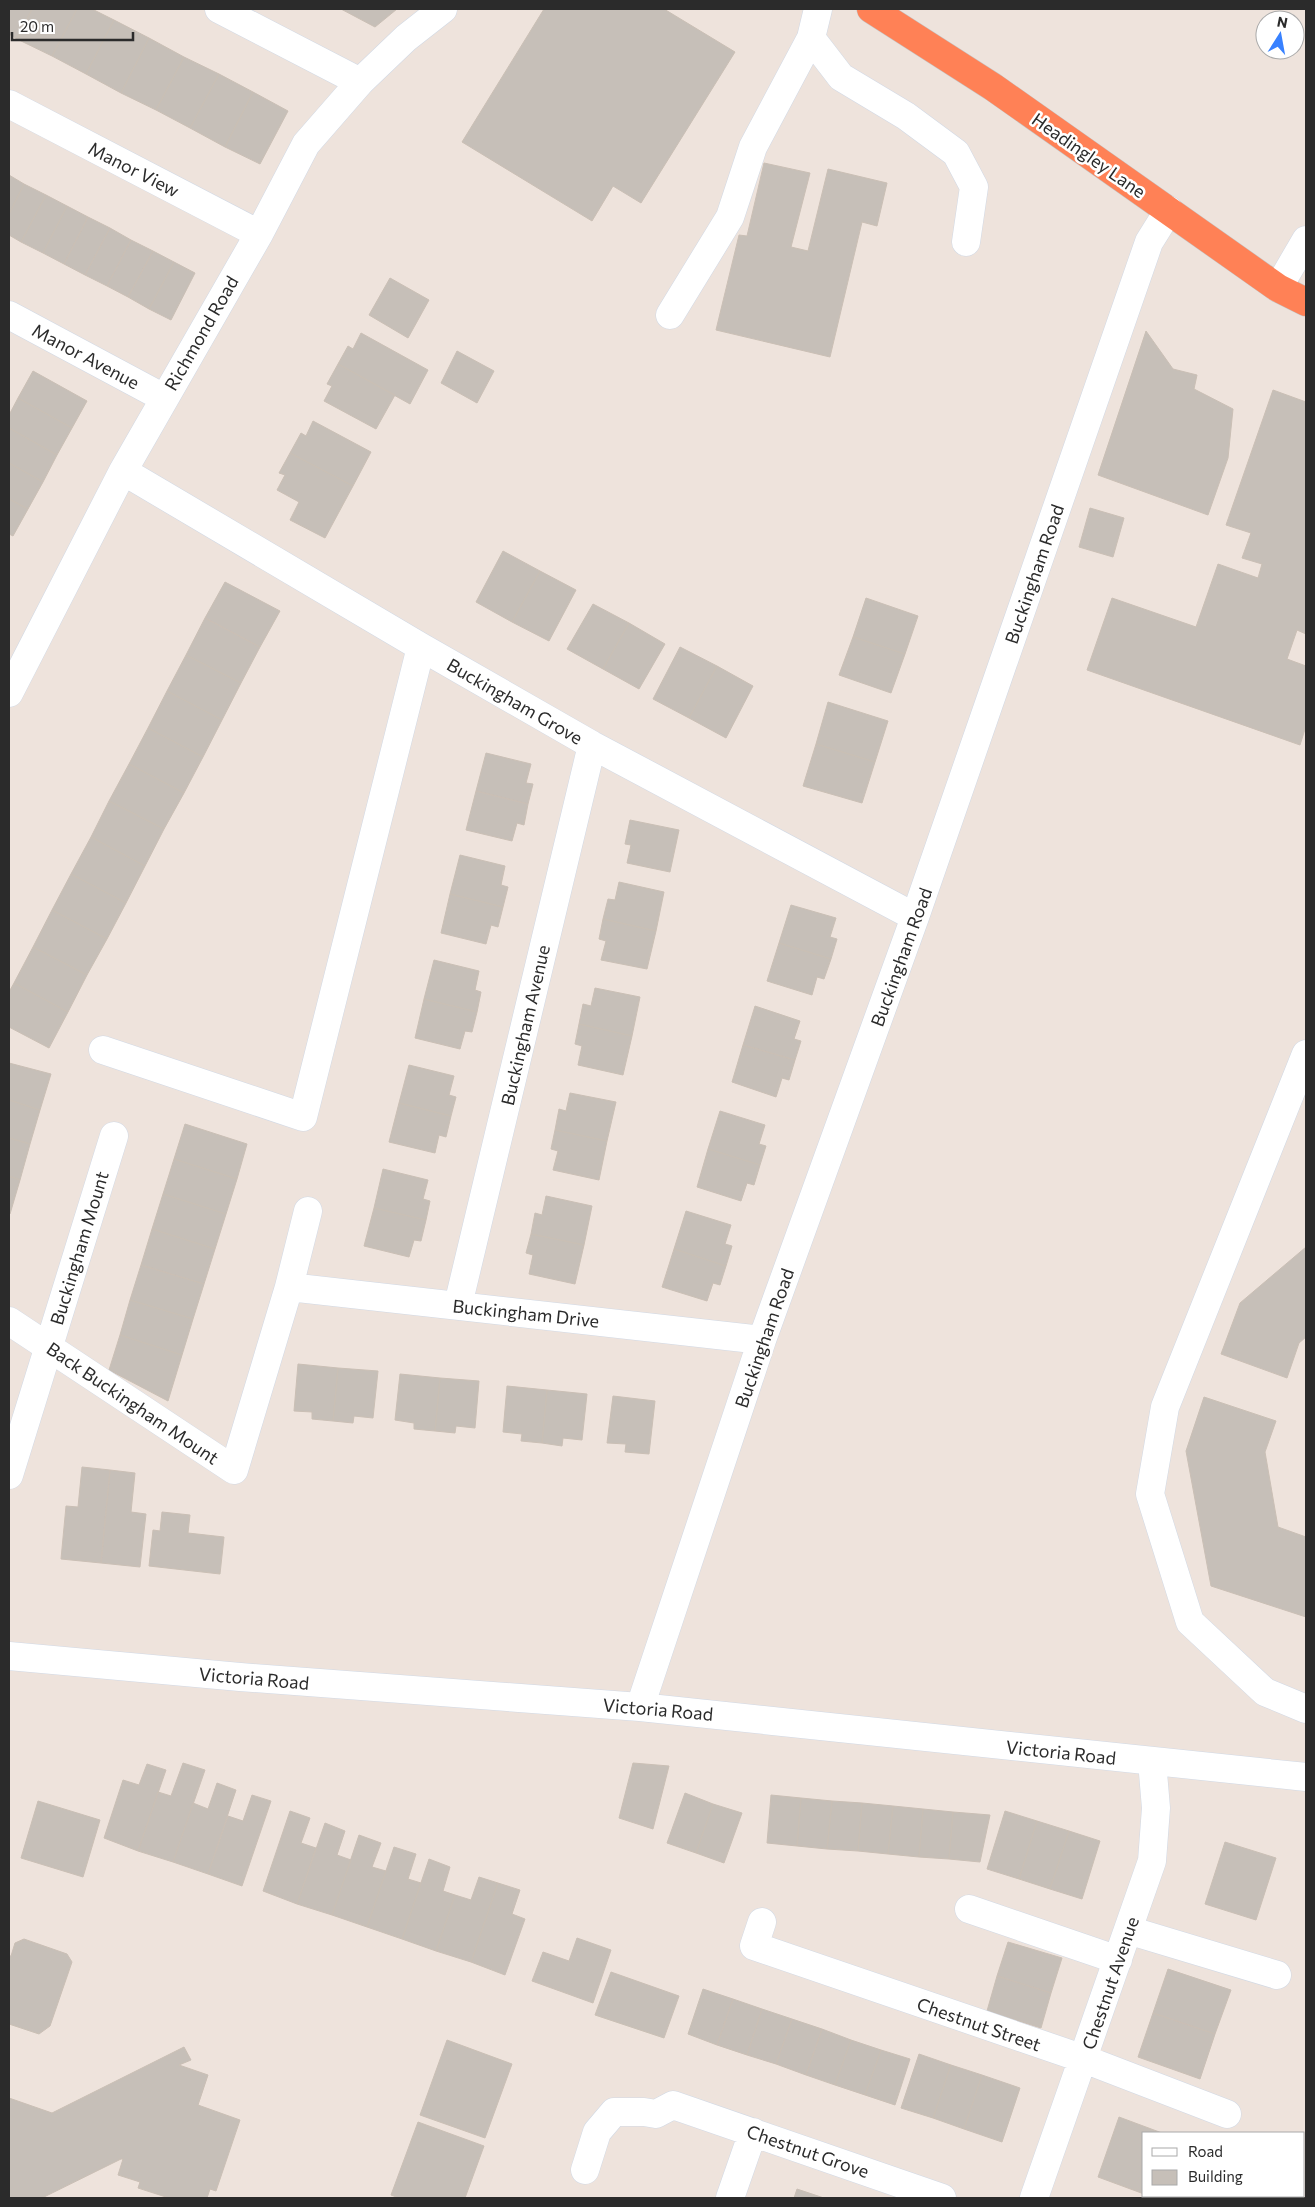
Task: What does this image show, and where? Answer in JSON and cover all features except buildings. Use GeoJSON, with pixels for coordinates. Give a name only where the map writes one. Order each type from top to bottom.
{"type":"FeatureCollection","features":[{"type":"Feature","properties":{"kind":"highway","name":"Headingley Lane"},"geometry":{"type":"LineString","coordinates":[[871,9],[993,87],[1278,288],[1306,302]]}},
{"type":"Feature","properties":{"kind":"street"},"geometry":{"type":"LineString","coordinates":[[220,9],[360,82]]}},
{"type":"Feature","properties":{"kind":"street","name":"Richmond Road"},"geometry":{"type":"LineString","coordinates":[[9,693],[123,471],[259,234],[306,144],[360,82],[406,38],[443,9]]}},
{"type":"Feature","properties":{"kind":"street"},"geometry":{"type":"LineString","coordinates":[[670,315],[730,216],[753,146],[811,38],[818,9]]}},
{"type":"Feature","properties":{"kind":"street"},"geometry":{"type":"LineString","coordinates":[[811,38],[841,77],[906,116],[956,153],[974,187],[966,242]]}},
{"type":"Feature","properties":{"kind":"street","name":"Manor View"},"geometry":{"type":"LineString","coordinates":[[9,104],[259,234]]}},
{"type":"Feature","properties":{"kind":"street","name":"Buckingham Road"},"geometry":{"type":"LineString","coordinates":[[640,1706],[762,1340],[915,917],[1149,242],[1169,210]]}},
{"type":"Feature","properties":{"kind":"street"},"geometry":{"type":"LineString","coordinates":[[1278,288],[1306,240]]}},
{"type":"Feature","properties":{"kind":"street","name":"Manor Avenue"},"geometry":{"type":"LineString","coordinates":[[9,315],[164,398]]}},
{"type":"Feature","properties":{"kind":"street","name":"Buckingham Grove"},"geometry":{"type":"LineString","coordinates":[[123,471],[421,647],[592,745],[915,917]]}},
{"type":"Feature","properties":{"kind":"street"},"geometry":{"type":"LineString","coordinates":[[103,1050],[303,1117],[421,647]]}},
{"type":"Feature","properties":{"kind":"street","name":"Buckingham Avenue"},"geometry":{"type":"LineString","coordinates":[[458,1305],[592,745]]}},
{"type":"Feature","properties":{"kind":"street"},"geometry":{"type":"LineString","coordinates":[[1306,1054],[1165,1407],[1150,1494],[1190,1622],[1265,1692],[1306,1709]]}},
{"type":"Feature","properties":{"kind":"street","name":"Buckingham Mount"},"geometry":{"type":"LineString","coordinates":[[9,1475],[114,1136]]}},
{"type":"Feature","properties":{"kind":"street","name":"Back Buckingham Mount"},"geometry":{"type":"LineString","coordinates":[[9,1321],[234,1470],[289,1287],[308,1211]]}},
{"type":"Feature","properties":{"kind":"street","name":"Buckingham Drive"},"geometry":{"type":"LineString","coordinates":[[289,1287],[762,1340]]}},
{"type":"Feature","properties":{"kind":"street","name":"Victoria Road"},"geometry":{"type":"LineString","coordinates":[[9,1656],[240,1677],[640,1706],[1306,1777]]}},
{"type":"Feature","properties":{"kind":"street","name":"Chestnut Avenue"},"geometry":{"type":"LineString","coordinates":[[1034,2198],[1152,1861],[1156,1808],[1152,1761]]}},
{"type":"Feature","properties":{"kind":"street"},"geometry":{"type":"LineString","coordinates":[[969,1909],[1118,1960]]}},
{"type":"Feature","properties":{"kind":"street","name":"Chestnut Street"},"geometry":{"type":"LineString","coordinates":[[762,1922],[754,1946],[1084,2059],[1227,2114]]}},
{"type":"Feature","properties":{"kind":"street"},"geometry":{"type":"LineString","coordinates":[[1128,1930],[1276,1975]]}},
{"type":"Feature","properties":{"kind":"street","name":"Chestnut Grove"},"geometry":{"type":"LineString","coordinates":[[585,2170],[597,2132],[614,2112],[656,2114],[673,2104],[753,2132],[880,2188],[942,2198]]}},
{"type":"Feature","properties":{"kind":"street"},"geometry":{"type":"LineString","coordinates":[[730,2198],[753,2132]]}}]}
